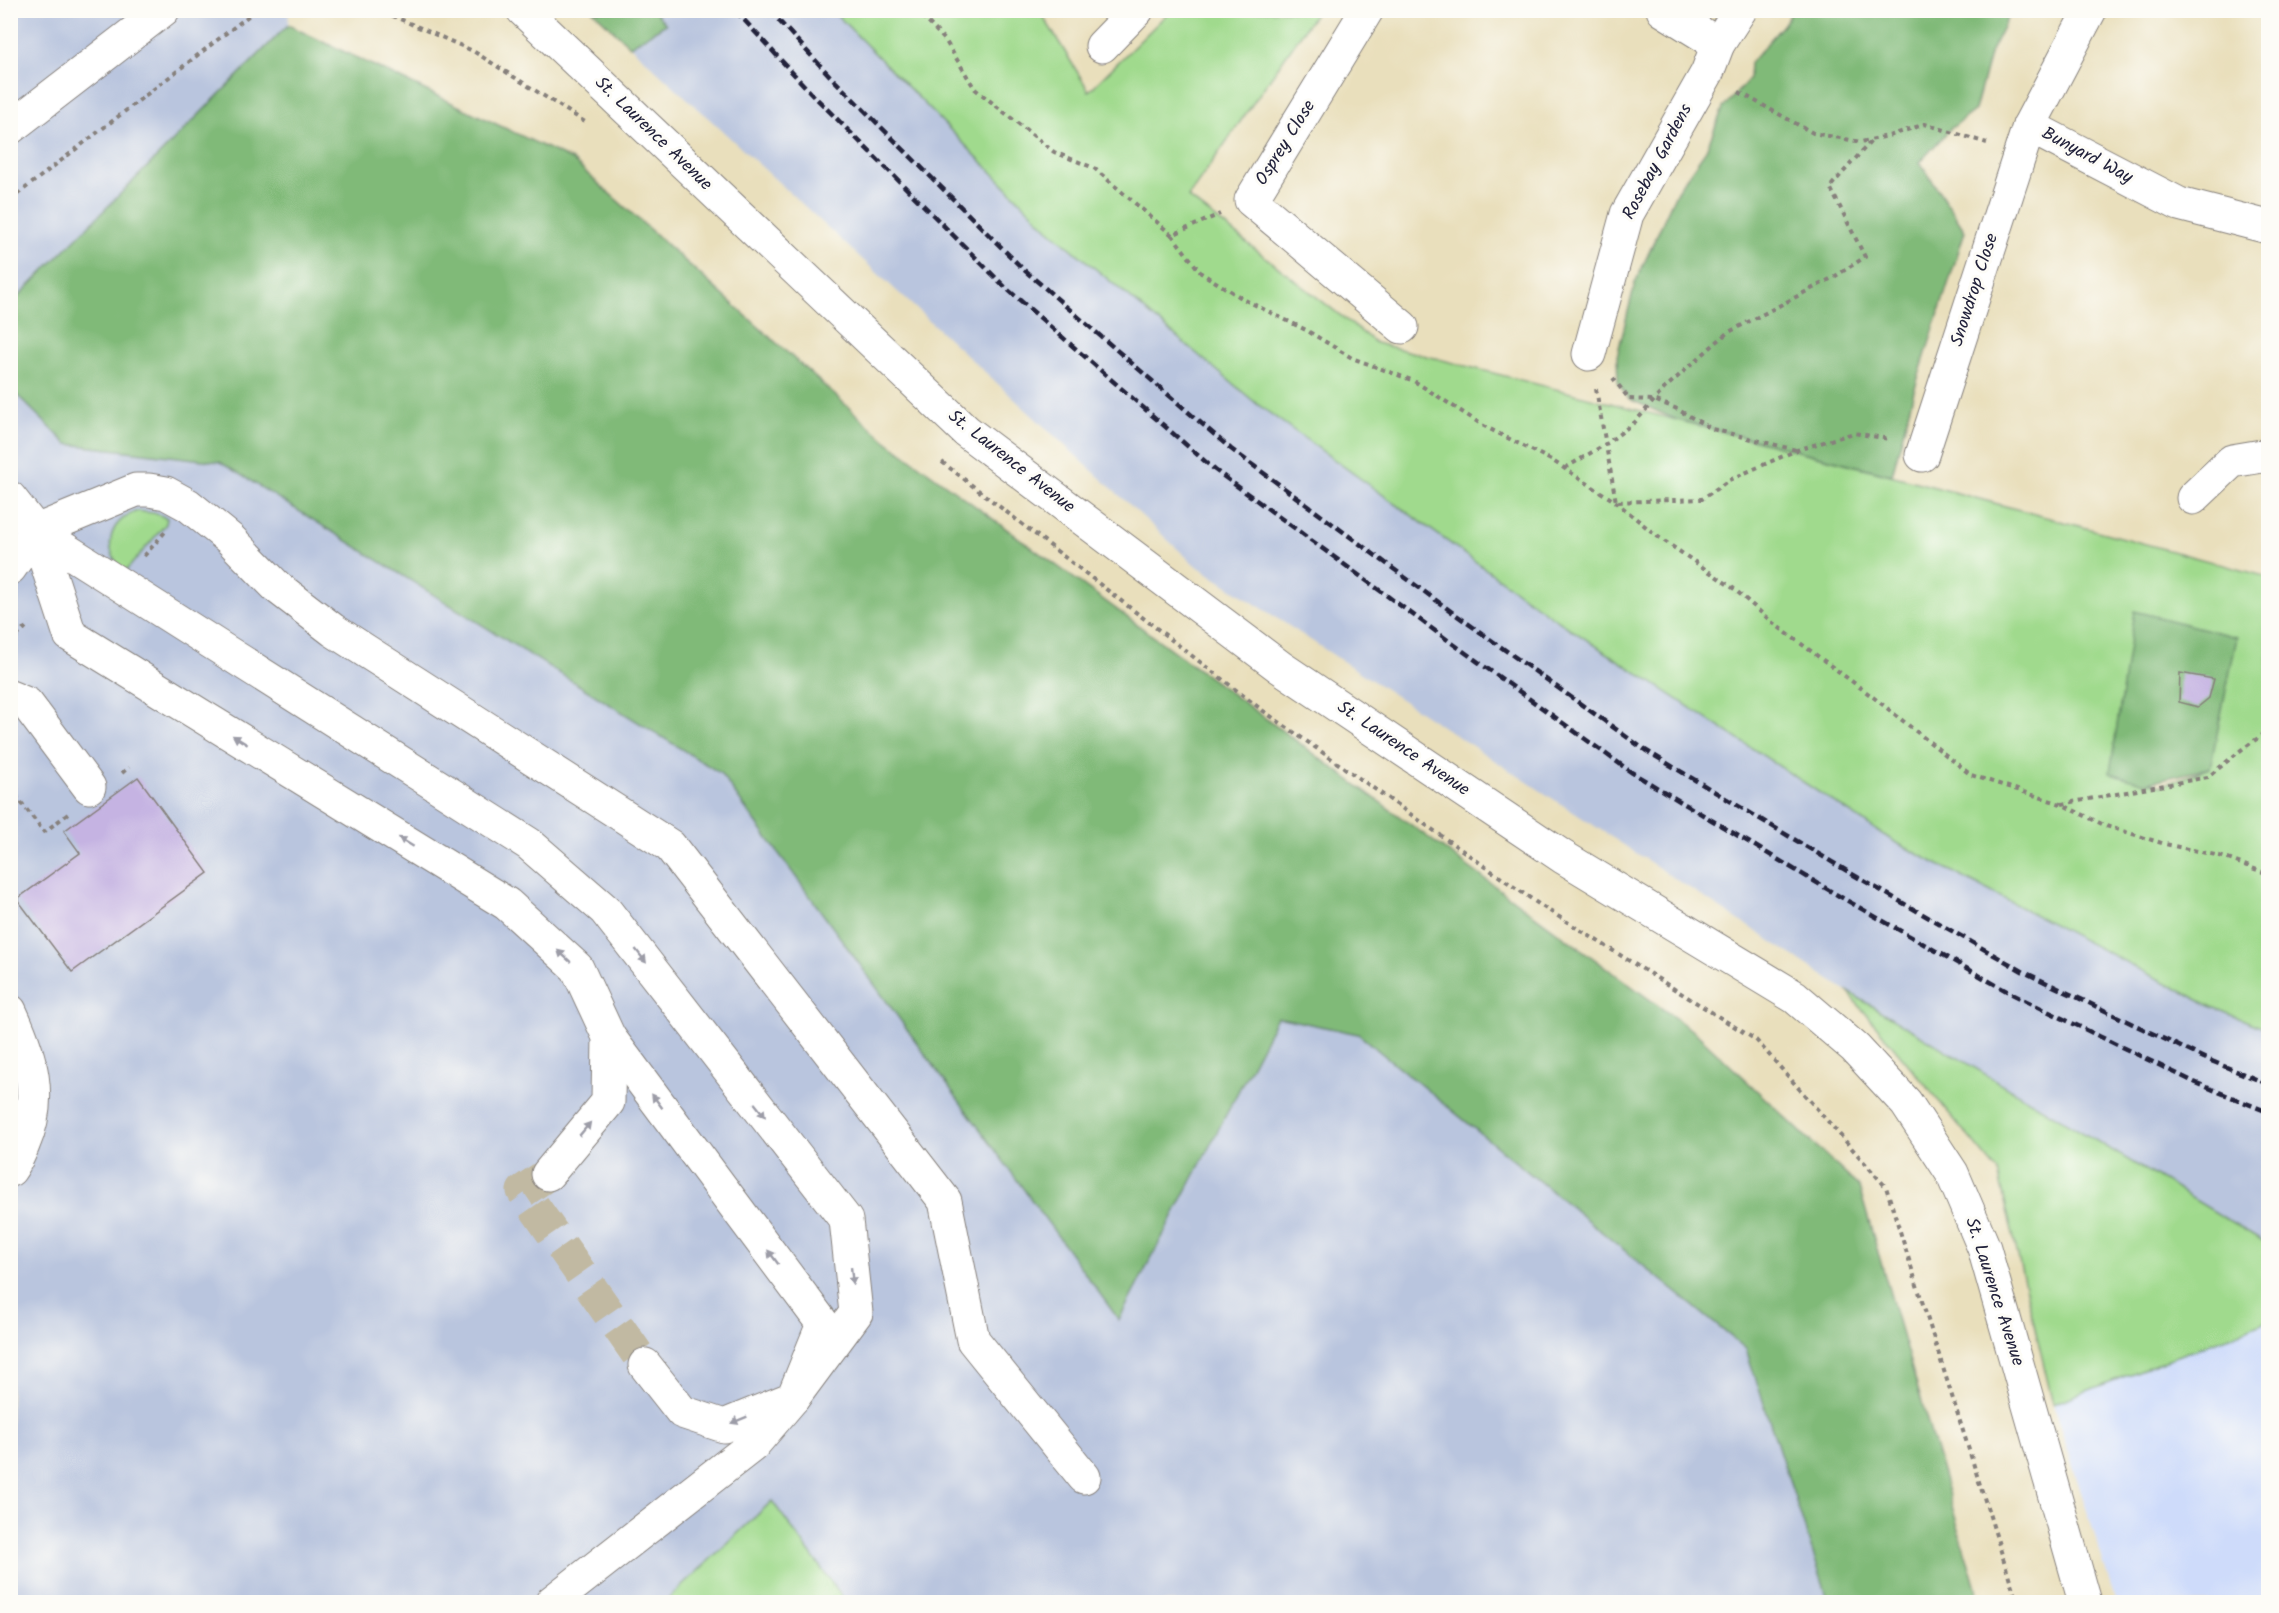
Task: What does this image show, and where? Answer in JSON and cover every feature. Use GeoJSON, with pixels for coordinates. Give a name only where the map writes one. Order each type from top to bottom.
{"type":"FeatureCollection","features":[{"type":"Feature","properties":{"kind":"street"},"geometry":{"type":"LineString","coordinates":[[10,128],[163,10]]}},
{"type":"Feature","properties":{"kind":"street","name":"St. Laurence Avenue"},"geometry":{"type":"LineString","coordinates":[[523,10],[966,431],[1280,667],[1563,857],[1795,997],[1856,1048],[1906,1103],[1952,1173],[1984,1248],[2085,1602]]}},
{"type":"Feature","properties":{"kind":"street"},"geometry":{"type":"LineString","coordinates":[[1101,46],[1137,10]]}},
{"type":"Feature","properties":{"kind":"street","name":"Osprey Close"},"geometry":{"type":"LineString","coordinates":[[1367,10],[1251,200],[1402,327]]}},
{"type":"Feature","properties":{"kind":"street"},"geometry":{"type":"LineString","coordinates":[[1663,10],[1712,59],[1740,10]]}},
{"type":"Feature","properties":{"kind":"street","name":"Bunyard Way"},"geometry":{"type":"LineString","coordinates":[[2090,10],[2029,126],[2179,204],[2268,227]]}},
{"type":"Feature","properties":{"kind":"street","name":"Rosebay Gardens"},"geometry":{"type":"LineString","coordinates":[[1589,354],[1627,214],[1712,59]]}},
{"type":"Feature","properties":{"kind":"street","name":"Snowdrop Close"},"geometry":{"type":"LineString","coordinates":[[1924,451],[2029,126]]}},
{"type":"Feature","properties":{"kind":"street"},"geometry":{"type":"LineString","coordinates":[[2193,498],[2232,461],[2268,455]]}},
{"type":"Feature","properties":{"kind":"street"},"geometry":{"type":"LineString","coordinates":[[10,568],[36,531],[136,490],[149,490],[178,499],[230,539],[277,587],[333,630],[670,846],[945,1202],[973,1340],[1084,1477]]}},
{"type":"Feature","properties":{"kind":"street"},"geometry":{"type":"LineString","coordinates":[[10,498],[36,531],[529,844],[605,910],[846,1220],[856,1313],[793,1398],[753,1444],[552,1602]]}},
{"type":"Feature","properties":{"kind":"street"},"geometry":{"type":"LineString","coordinates":[[36,531],[70,635],[507,904],[577,968],[609,1037],[823,1324],[793,1398],[724,1426],[682,1412],[645,1365]]}},
{"type":"Feature","properties":{"kind":"street"},"geometry":{"type":"LineString","coordinates":[[10,697],[27,704],[88,787]]}},
{"type":"Feature","properties":{"kind":"street"},"geometry":{"type":"LineString","coordinates":[[10,1011],[26,1046],[36,1093],[30,1130],[10,1170]]}},
{"type":"Feature","properties":{"kind":"street"},"geometry":{"type":"LineString","coordinates":[[548,1174],[608,1102],[609,1037]]}},
{"type":"Feature","properties":{"kind":"path"},"geometry":{"type":"LineString","coordinates":[[10,200],[259,10]]}},
{"type":"Feature","properties":{"kind":"path"},"geometry":{"type":"LineString","coordinates":[[375,10],[473,51],[588,124]]}},
{"type":"Feature","properties":{"kind":"path"},"geometry":{"type":"LineString","coordinates":[[916,10],[945,40],[975,89],[1054,152],[1094,168],[1172,235],[1201,273],[1245,300],[1306,330],[1352,358],[1414,381],[1484,426],[1565,468],[1616,502],[1657,536],[1733,588],[1773,623],[1873,697],[1971,776],[2061,804],[2106,826],[2165,844],[2220,856],[2268,874]]}},
{"type":"Feature","properties":{"kind":"path"},"geometry":{"type":"LineString","coordinates":[[1712,59],[1813,133],[1861,142],[1925,124],[1949,130],[2018,156]]}},
{"type":"Feature","properties":{"kind":"path"},"geometry":{"type":"LineString","coordinates":[[1565,468],[1606,444],[1635,422],[1665,388],[1727,333],[1834,277],[1865,257],[1830,187],[1873,140]]}},
{"type":"Feature","properties":{"kind":"path"},"geometry":{"type":"LineString","coordinates":[[1172,235],[1251,200]]}},
{"type":"Feature","properties":{"kind":"path"},"geometry":{"type":"LineString","coordinates":[[1589,354],[1618,383],[1629,399],[1654,400],[1675,408],[1712,429],[1797,450]]}},
{"type":"Feature","properties":{"kind":"path"},"geometry":{"type":"LineString","coordinates":[[1589,354],[1616,502]]}},
{"type":"Feature","properties":{"kind":"path"},"geometry":{"type":"LineString","coordinates":[[1616,502],[1702,500],[1729,480],[1797,450],[1854,433],[1924,451]]}},
{"type":"Feature","properties":{"kind":"path"},"geometry":{"type":"LineString","coordinates":[[941,461],[1262,710],[1540,905],[1756,1040],[1886,1187],[2017,1602]]}},
{"type":"Feature","properties":{"kind":"path"},"geometry":{"type":"LineString","coordinates":[[2061,804],[2208,777],[2268,731]]}},
{"type":"Feature","properties":{"kind":"shaded area"},"geometry":{"type":"Polygon","coordinates":[[[11,10],[289,11],[288,25],[1358,1034],[1746,1349],[1829,1602],[846,1602],[772,1501],[665,1602],[11,1602],[11,10]]]}},
{"type":"Feature","properties":{"kind":"shaded area"},"geometry":{"type":"Polygon","coordinates":[[[654,11],[833,11],[1048,229],[1257,404],[1555,619],[1893,841],[2212,1007],[2268,1030],[2268,1244],[1847,991],[1194,564],[630,46],[666,24],[654,11]]]}},
{"type":"Feature","properties":{"kind":"shaded area"},"geometry":{"type":"Polygon","coordinates":[[[2268,1321],[2268,1602],[2116,1602],[2053,1404],[2268,1321]]]}},
{"type":"Feature","properties":{"kind":"green space"},"geometry":{"type":"Polygon","coordinates":[[[1793,10],[2011,11],[1991,51],[1975,110],[1949,130],[1920,162],[1965,231],[1914,391],[1892,475],[1675,419],[1629,399],[1618,383],[1617,356],[1635,283],[1677,191],[1706,150],[1723,108],[1749,79],[1750,63],[1784,24],[1793,10]]]}},
{"type":"Feature","properties":{"kind":"green space"},"geometry":{"type":"Polygon","coordinates":[[[593,11],[654,11],[666,24],[630,46],[593,11]]]}},
{"type":"Feature","properties":{"kind":"green space"},"geometry":{"type":"Polygon","coordinates":[[[833,11],[1040,11],[1089,91],[1170,11],[1317,11],[1188,197],[1376,343],[1883,473],[2268,577],[2268,1030],[2212,1007],[1893,841],[1555,619],[1257,404],[1048,229],[833,11]],[[2211,768],[2110,772],[2162,785],[2211,768]]]}},
{"type":"Feature","properties":{"kind":"green space"},"geometry":{"type":"Polygon","coordinates":[[[288,25],[572,160],[885,440],[1697,1034],[1859,1187],[1980,1602],[1829,1602],[1746,1349],[1358,1034],[1277,1017],[1119,1320],[720,773],[220,462],[67,444],[11,389],[11,304],[288,25]]]}},
{"type":"Feature","properties":{"kind":"green space"},"geometry":{"type":"Polygon","coordinates":[[[137,511],[154,513],[167,518],[166,524],[125,572],[117,564],[113,555],[111,537],[120,522],[137,511]]]}},
{"type":"Feature","properties":{"kind":"green space"},"geometry":{"type":"Polygon","coordinates":[[[2134,611],[2237,637],[2210,768],[2145,783],[2110,773],[2134,611]]]}},
{"type":"Feature","properties":{"kind":"green space"},"geometry":{"type":"Polygon","coordinates":[[[1847,991],[2268,1244],[2268,1321],[2053,1404],[1998,1172],[1847,991]]]}},
{"type":"Feature","properties":{"kind":"green space"},"geometry":{"type":"Polygon","coordinates":[[[772,1501],[846,1602],[665,1602],[772,1501]]]}},
{"type":"Feature","properties":{"kind":"building"},"geometry":{"type":"Polygon","coordinates":[[[2180,673],[2214,679],[2209,698],[2198,707],[2179,702],[2180,673]]]}},
{"type":"Feature","properties":{"kind":"building"},"geometry":{"type":"Polygon","coordinates":[[[138,777],[208,873],[72,972],[17,899],[80,853],[64,831],[138,777]]]}},
{"type":"Feature","properties":{"kind":"tunnel"},"geometry":{"type":"LineString","coordinates":[[548,1174],[523,1191],[645,1365]]}},
{"type":"Feature","properties":{"kind":"railway"},"geometry":{"type":"LineString","coordinates":[[735,10],[812,94],[1006,288],[1215,470],[1631,772],[1839,896],[2012,994],[2194,1082],[2268,1112]]}},
{"type":"Feature","properties":{"kind":"railway"},"geometry":{"type":"LineString","coordinates":[[769,10],[830,76],[1023,269],[1231,449],[1452,612],[1645,750],[1852,874],[2024,972],[2204,1058],[2268,1084]]}}]}
